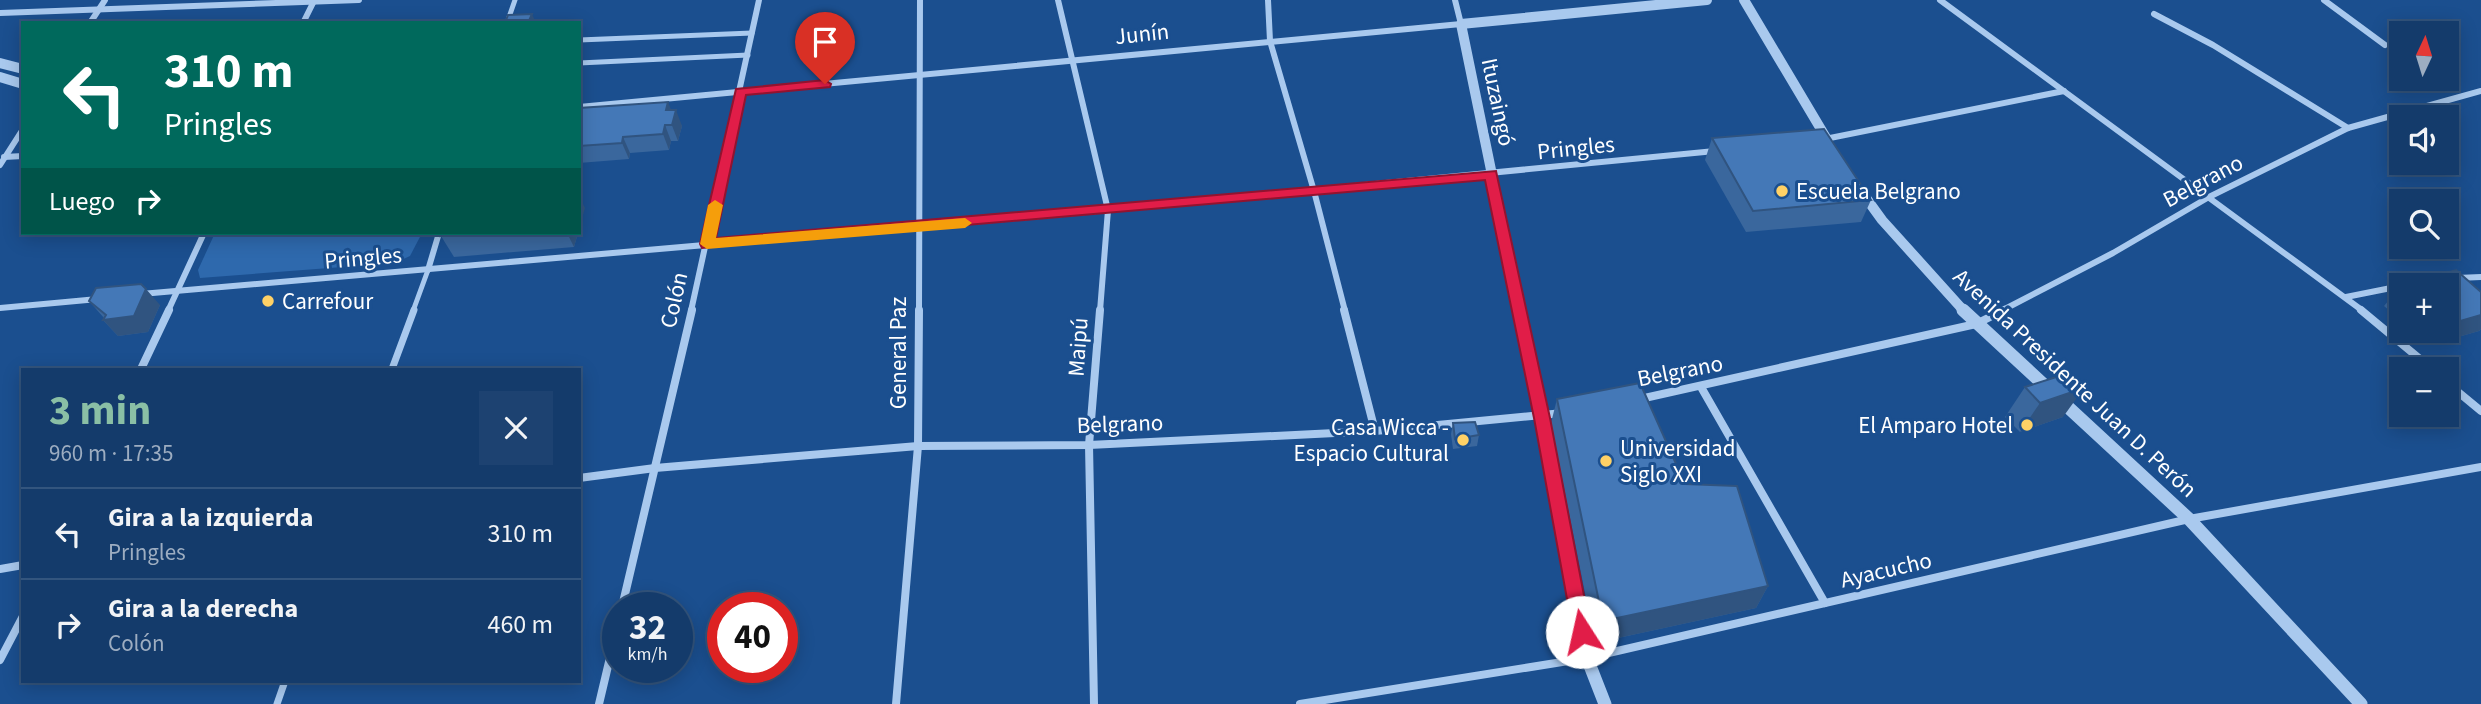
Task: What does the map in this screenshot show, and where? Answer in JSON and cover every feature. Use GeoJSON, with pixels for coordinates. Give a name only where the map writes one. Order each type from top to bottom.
{"type":"FeatureCollection","features":[{"type":"Feature","properties":{"kind":"street"},"geometry":{"type":"LineString","coordinates":[[91,21],[105,0]]}},
{"type":"Feature","properties":{"kind":"street"},"geometry":{"type":"LineString","coordinates":[[0,13],[359,0]]}},
{"type":"Feature","properties":{"kind":"street"},"geometry":{"type":"LineString","coordinates":[[508,21],[515,0]]}},
{"type":"Feature","properties":{"kind":"street","name":"Colón"},"geometry":{"type":"LineString","coordinates":[[626,592],[707,244],[759,0]]}},
{"type":"Feature","properties":{"kind":"street","name":"General Paz"},"geometry":{"type":"LineString","coordinates":[[896,704],[918,446],[918,227],[922,75],[920,0]]}},
{"type":"Feature","properties":{"kind":"street","name":"Maipú"},"geometry":{"type":"LineString","coordinates":[[1058,0],[1108,210],[1089,446],[1094,704]]}},
{"type":"Feature","properties":{"kind":"street"},"geometry":{"type":"LineString","coordinates":[[1268,0],[1270,41],[1314,191],[1376,431]]}},
{"type":"Feature","properties":{"kind":"street","name":"Ituzaingó"},"geometry":{"type":"LineString","coordinates":[[1455,0],[1542,418],[1587,658],[1605,704]]}},
{"type":"Feature","properties":{"kind":"street","name":"Junín"},"geometry":{"type":"LineString","coordinates":[[581,107],[1707,0]]}},
{"type":"Feature","properties":{"kind":"street"},"geometry":{"type":"LineString","coordinates":[[1744,0],[1824,143],[2064,91]]}},
{"type":"Feature","properties":{"kind":"street"},"geometry":{"type":"LineString","coordinates":[[1940,0],[2346,298],[2417,357]]}},
{"type":"Feature","properties":{"kind":"street"},"geometry":{"type":"LineString","coordinates":[[2324,0],[2385,45]]}},
{"type":"Feature","properties":{"kind":"street"},"geometry":{"type":"LineString","coordinates":[[304,21],[314,1]]}},
{"type":"Feature","properties":{"kind":"street"},"geometry":{"type":"LineString","coordinates":[[2154,14],[2213,45],[2348,128]]}},
{"type":"Feature","properties":{"kind":"street"},"geometry":{"type":"LineString","coordinates":[[581,40],[752,33]]}},
{"type":"Feature","properties":{"kind":"street"},"geometry":{"type":"LineString","coordinates":[[581,63],[748,55]]}},
{"type":"Feature","properties":{"kind":"street"},"geometry":{"type":"LineString","coordinates":[[0,63],[21,68]]}},
{"type":"Feature","properties":{"kind":"street"},"geometry":{"type":"LineString","coordinates":[[0,77],[21,83]]}},
{"type":"Feature","properties":{"kind":"street","name":"Belgrano"},"geometry":{"type":"LineString","coordinates":[[1625,401],[1701,387],[1976,324],[2113,253],[2209,197],[2348,128],[2481,92]]}},
{"type":"Feature","properties":{"kind":"street"},"geometry":{"type":"LineString","coordinates":[[0,165],[21,132]]}},
{"type":"Feature","properties":{"kind":"street","name":"Pringles"},"geometry":{"type":"LineString","coordinates":[[130,296],[1108,210],[1719,150]]}},
{"type":"Feature","properties":{"kind":"street"},"geometry":{"type":"LineString","coordinates":[[3,158],[21,156]]}},
{"type":"Feature","properties":{"kind":"street","name":"Avenida Presidente Juan D. Perón"},"geometry":{"type":"LineString","coordinates":[[1854,181],[1882,220],[1976,324],[2189,519],[2361,704]]}},
{"type":"Feature","properties":{"kind":"street"},"geometry":{"type":"LineString","coordinates":[[141,368],[203,235]]}},
{"type":"Feature","properties":{"kind":"street"},"geometry":{"type":"LineString","coordinates":[[392,368],[438,235]]}},
{"type":"Feature","properties":{"kind":"street"},"geometry":{"type":"LineString","coordinates":[[2459,278],[2481,277]]}},
{"type":"Feature","properties":{"kind":"street"},"geometry":{"type":"LineString","coordinates":[[2346,298],[2389,289]]}},
{"type":"Feature","properties":{"kind":"street"},"geometry":{"type":"LineString","coordinates":[[0,308],[104,298]]}},
{"type":"Feature","properties":{"kind":"street"},"geometry":{"type":"LineString","coordinates":[[1701,387],[1825,604]]}},
{"type":"Feature","properties":{"kind":"street"},"geometry":{"type":"LineString","coordinates":[[2459,393],[2481,411]]}},
{"type":"Feature","properties":{"kind":"street","name":"Belgrano"},"geometry":{"type":"LineString","coordinates":[[581,478],[655,468],[918,446],[1089,446],[1376,431],[1542,418],[1574,411]]}},
{"type":"Feature","properties":{"kind":"street","name":"Ayacucho"},"geometry":{"type":"LineString","coordinates":[[1300,704],[1587,658],[2189,519],[2481,467]]}},
{"type":"Feature","properties":{"kind":"street"},"geometry":{"type":"LineString","coordinates":[[0,569],[21,565]]}},
{"type":"Feature","properties":{"kind":"street"},"geometry":{"type":"LineString","coordinates":[[0,660],[21,620]]}},
{"type":"Feature","properties":{"kind":"street"},"geometry":{"type":"LineString","coordinates":[[277,704],[284,683]]}},
{"type":"Feature","properties":{"kind":"street"},"geometry":{"type":"LineString","coordinates":[[599,704],[604,683]]}},
{"type":"Feature","properties":{"kind":"shaded area"},"geometry":{"type":"Polygon","coordinates":[[[214,235],[421,235],[410,256],[395,263],[200,278],[198,270],[214,235]]]}},
{"type":"Feature","properties":{"kind":"building"},"geometry":{"type":"Polygon","coordinates":[[[532,14],[529,21],[506,21],[508,15],[532,14]]]}},
{"type":"Feature","properties":{"kind":"building"},"geometry":{"type":"Polygon","coordinates":[[[668,102],[666,110],[676,110],[672,125],[665,125],[663,134],[623,137],[622,143],[581,146],[581,108],[668,102]]]}},
{"type":"Feature","properties":{"kind":"building"},"geometry":{"type":"Polygon","coordinates":[[[1824,129],[1871,200],[1753,211],[1712,138],[1824,129]]]}},
{"type":"Feature","properties":{"kind":"building"},"geometry":{"type":"Polygon","coordinates":[[[2456,270],[2481,292],[2481,315],[2459,321],[2459,273],[2445,273],[2456,270]]]}},
{"type":"Feature","properties":{"kind":"building"},"geometry":{"type":"Polygon","coordinates":[[[141,284],[146,289],[134,316],[103,320],[106,315],[89,301],[96,288],[141,284]]]}},
{"type":"Feature","properties":{"kind":"building"},"geometry":{"type":"Polygon","coordinates":[[[2069,373],[2084,388],[2040,403],[2025,387],[2069,373]]]}},
{"type":"Feature","properties":{"kind":"building"},"geometry":{"type":"Polygon","coordinates":[[[1640,383],[1685,484],[1737,486],[1768,586],[1603,621],[1557,399],[1640,383]]]}},
{"type":"Feature","properties":{"kind":"building"},"geometry":{"type":"Polygon","coordinates":[[[1475,422],[1479,435],[1455,439],[1453,423],[1475,422]]]}},
{"type":"Feature","properties":{"kind":"slow traffic"},"geometry":{"type":"LineString","coordinates":[[715,205],[707,244],[965,223]]}},
{"type":"Feature","properties":{"kind":"place","name":"Escuela Belgrano"},"geometry":{"type":"Point","coordinates":[1782,191]}},
{"type":"Feature","properties":{"kind":"place","name":"Carrefour"},"geometry":{"type":"Point","coordinates":[268,301]}},
{"type":"Feature","properties":{"kind":"place","name":"El Amparo Hotel"},"geometry":{"type":"Point","coordinates":[2027,425]}},
{"type":"Feature","properties":{"kind":"place","name":"Casa Wicca - Espacio Cultural"},"geometry":{"type":"Point","coordinates":[1463,440]}},
{"type":"Feature","properties":{"kind":"place","name":"Universidad Siglo XXI"},"geometry":{"type":"Point","coordinates":[1606,461]}},
{"type":"Feature","properties":{"kind":"route"},"geometry":{"type":"LineString","coordinates":[[825,84],[741,92],[707,244],[1491,174],[1542,418],[1582,632]]}}]}
